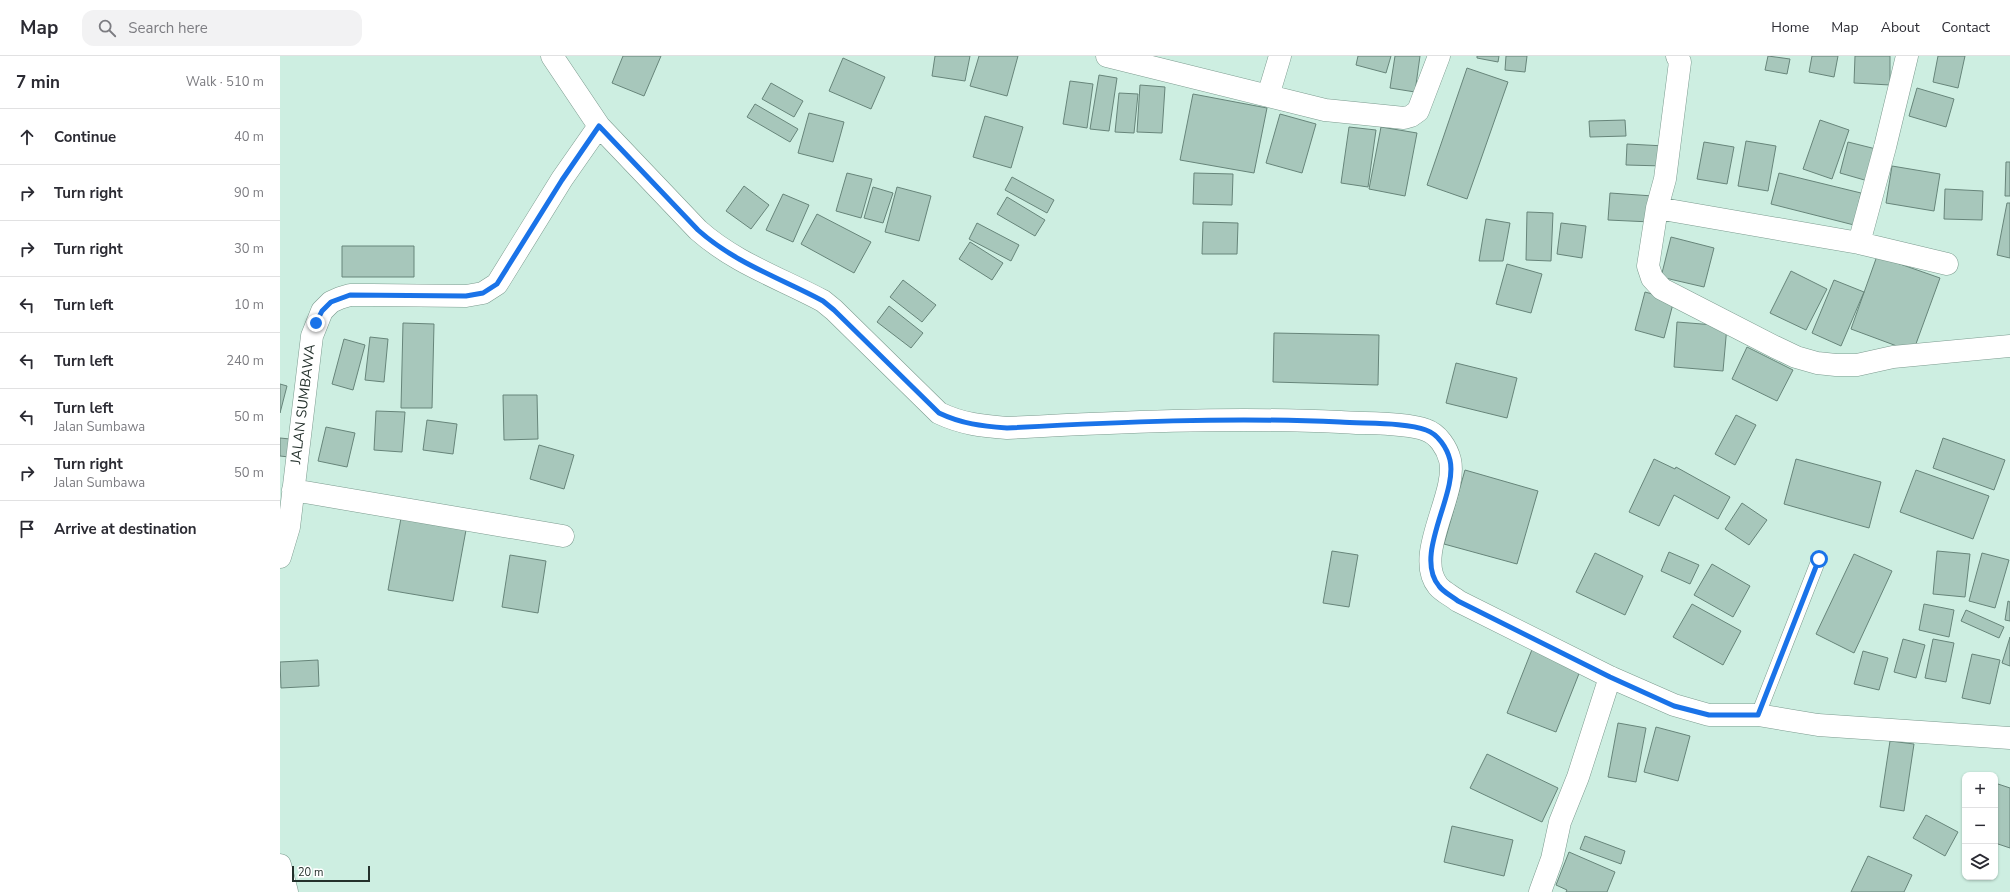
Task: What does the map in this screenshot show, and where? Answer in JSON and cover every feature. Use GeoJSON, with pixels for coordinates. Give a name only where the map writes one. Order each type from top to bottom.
{"type":"FeatureCollection","features":[{"type":"Feature","properties":{"kind":"street"},"geometry":{"type":"LineString","coordinates":[[552,56],[599,126],[698,230],[713,243],[744,263],[823,301],[939,413],[958,421],[977,426],[1007,428],[1253,419],[1398,425],[1426,430],[1440,440],[1446,450],[1450,462],[1449,481],[1431,549],[1431,568],[1438,585],[1458,601],[1610,677],[1674,706],[1709,715],[1758,715],[1818,724],[2010,738]]}},
{"type":"Feature","properties":{"kind":"street"},"geometry":{"type":"LineString","coordinates":[[1107,56],[1325,110],[1404,118],[1412,116],[1418,111],[1439,56]]}},
{"type":"Feature","properties":{"kind":"street"},"geometry":{"type":"LineString","coordinates":[[1268,96],[1280,56]]}},
{"type":"Feature","properties":{"kind":"street"},"geometry":{"type":"LineString","coordinates":[[1859,243],[1885,147],[1907,56]]}},
{"type":"Feature","properties":{"kind":"street"},"geometry":{"type":"LineString","coordinates":[[1679,58],[1665,179],[1657,208],[1648,266],[1652,278],[1662,289],[1796,357],[1817,363],[1836,366],[1857,365],[1893,357],[2010,346]]}},
{"type":"Feature","properties":{"kind":"street","name":"JALAN SUMBAWA"},"geometry":{"type":"LineString","coordinates":[[280,558],[284,526],[293,490],[312,336],[322,311],[331,302],[350,295],[466,296],[490,290],[497,284],[562,180],[599,126]]}},
{"type":"Feature","properties":{"kind":"street"},"geometry":{"type":"LineString","coordinates":[[1657,208],[1859,243],[1947,264]]}},
{"type":"Feature","properties":{"kind":"street"},"geometry":{"type":"LineString","coordinates":[[293,490],[563,536]]}},
{"type":"Feature","properties":{"kind":"street"},"geometry":{"type":"LineString","coordinates":[[1540,892],[1552,858],[1560,822],[1578,777],[1610,677]]}},
{"type":"Feature","properties":{"kind":"street"},"geometry":{"type":"LineString","coordinates":[[280,865],[287,892]]}},
{"type":"Feature","properties":{"kind":"lane"},"geometry":{"type":"LineString","coordinates":[[1758,715],[1819,559]]}},
{"type":"Feature","properties":{"kind":"building"},"geometry":{"type":"Polygon","coordinates":[[[623,56],[661,56],[644,96],[612,83],[623,56]]]}},
{"type":"Feature","properties":{"kind":"building"},"geometry":{"type":"Polygon","coordinates":[[[935,56],[970,56],[965,81],[932,76],[935,56]]]}},
{"type":"Feature","properties":{"kind":"building"},"geometry":{"type":"Polygon","coordinates":[[[979,56],[1018,56],[1007,96],[970,86],[979,56]]]}},
{"type":"Feature","properties":{"kind":"building"},"geometry":{"type":"Polygon","coordinates":[[[1358,56],[1391,56],[1386,73],[1356,65],[1358,56]]]}},
{"type":"Feature","properties":{"kind":"building"},"geometry":{"type":"Polygon","coordinates":[[[1395,56],[1420,56],[1415,92],[1390,88],[1395,56]]]}},
{"type":"Feature","properties":{"kind":"building"},"geometry":{"type":"Polygon","coordinates":[[[1477,56],[1499,56],[1498,62],[1477,58],[1477,56]]]}},
{"type":"Feature","properties":{"kind":"building"},"geometry":{"type":"Polygon","coordinates":[[[1506,56],[1527,56],[1525,72],[1505,70],[1506,56]]]}},
{"type":"Feature","properties":{"kind":"building"},"geometry":{"type":"Polygon","coordinates":[[[1768,56],[1790,59],[1787,74],[1765,70],[1768,56]]]}},
{"type":"Feature","properties":{"kind":"building"},"geometry":{"type":"Polygon","coordinates":[[[1812,56],[1838,56],[1834,77],[1809,72],[1812,56]]]}},
{"type":"Feature","properties":{"kind":"building"},"geometry":{"type":"Polygon","coordinates":[[[1855,56],[1890,56],[1890,85],[1854,83],[1855,56]]]}},
{"type":"Feature","properties":{"kind":"building"},"geometry":{"type":"Polygon","coordinates":[[[1938,56],[1965,56],[1958,88],[1933,82],[1938,56]]]}},
{"type":"Feature","properties":{"kind":"building"},"geometry":{"type":"Polygon","coordinates":[[[843,58],[885,77],[871,109],[829,91],[843,58]]]}},
{"type":"Feature","properties":{"kind":"building"},"geometry":{"type":"Polygon","coordinates":[[[1467,68],[1508,82],[1467,199],[1427,185],[1467,68]]]}},
{"type":"Feature","properties":{"kind":"building"},"geometry":{"type":"Polygon","coordinates":[[[1099,75],[1117,78],[1109,131],[1090,129],[1099,75]]]}},
{"type":"Feature","properties":{"kind":"building"},"geometry":{"type":"Polygon","coordinates":[[[1070,81],[1093,84],[1087,128],[1063,124],[1070,81]]]}},
{"type":"Feature","properties":{"kind":"building"},"geometry":{"type":"Polygon","coordinates":[[[771,83],[803,101],[794,117],[762,99],[771,83]]]}},
{"type":"Feature","properties":{"kind":"building"},"geometry":{"type":"Polygon","coordinates":[[[1140,85],[1165,87],[1162,133],[1137,132],[1140,85]]]}},
{"type":"Feature","properties":{"kind":"building"},"geometry":{"type":"Polygon","coordinates":[[[1917,88],[1954,99],[1946,127],[1909,116],[1917,88]]]}},
{"type":"Feature","properties":{"kind":"building"},"geometry":{"type":"Polygon","coordinates":[[[1119,93],[1138,94],[1134,133],[1115,132],[1119,93]]]}},
{"type":"Feature","properties":{"kind":"building"},"geometry":{"type":"Polygon","coordinates":[[[1193,94],[1267,108],[1254,173],[1180,160],[1193,94]]]}},
{"type":"Feature","properties":{"kind":"building"},"geometry":{"type":"Polygon","coordinates":[[[755,104],[798,129],[790,142],[747,117],[755,104]]]}},
{"type":"Feature","properties":{"kind":"building"},"geometry":{"type":"Polygon","coordinates":[[[809,113],[844,122],[833,162],[798,153],[809,113]]]}},
{"type":"Feature","properties":{"kind":"building"},"geometry":{"type":"Polygon","coordinates":[[[1280,114],[1316,124],[1302,173],[1266,163],[1280,114]]]}},
{"type":"Feature","properties":{"kind":"building"},"geometry":{"type":"Polygon","coordinates":[[[985,116],[1023,127],[1011,168],[973,157],[985,116]]]}},
{"type":"Feature","properties":{"kind":"building"},"geometry":{"type":"Polygon","coordinates":[[[1625,120],[1626,136],[1590,137],[1589,121],[1625,120]]]}},
{"type":"Feature","properties":{"kind":"building"},"geometry":{"type":"Polygon","coordinates":[[[1820,120],[1849,130],[1832,179],[1803,169],[1820,120]]]}},
{"type":"Feature","properties":{"kind":"building"},"geometry":{"type":"Polygon","coordinates":[[[1349,127],[1376,130],[1368,187],[1341,183],[1349,127]]]}},
{"type":"Feature","properties":{"kind":"building"},"geometry":{"type":"Polygon","coordinates":[[[1381,127],[1417,133],[1405,196],[1369,189],[1381,127]]]}},
{"type":"Feature","properties":{"kind":"building"},"geometry":{"type":"Polygon","coordinates":[[[1746,141],[1776,146],[1768,191],[1738,186],[1746,141]]]}},
{"type":"Feature","properties":{"kind":"building"},"geometry":{"type":"Polygon","coordinates":[[[1704,142],[1734,147],[1727,184],[1697,179],[1704,142]]]}},
{"type":"Feature","properties":{"kind":"building"},"geometry":{"type":"Polygon","coordinates":[[[1848,142],[1884,151],[1875,183],[1840,173],[1848,142]]]}},
{"type":"Feature","properties":{"kind":"building"},"geometry":{"type":"Polygon","coordinates":[[[1627,144],[1665,146],[1664,166],[1626,165],[1627,144]]]}},
{"type":"Feature","properties":{"kind":"building"},"geometry":{"type":"Polygon","coordinates":[[[2006,162],[2010,162],[2010,196],[2005,196],[2006,162]]]}},
{"type":"Feature","properties":{"kind":"building"},"geometry":{"type":"Polygon","coordinates":[[[1892,166],[1940,174],[1934,211],[1886,203],[1892,166]]]}},
{"type":"Feature","properties":{"kind":"building"},"geometry":{"type":"Polygon","coordinates":[[[847,173],[872,179],[861,218],[836,211],[847,173]]]}},
{"type":"Feature","properties":{"kind":"building"},"geometry":{"type":"Polygon","coordinates":[[[1194,173],[1233,174],[1232,205],[1193,204],[1194,173]]]}},
{"type":"Feature","properties":{"kind":"building"},"geometry":{"type":"Polygon","coordinates":[[[1779,173],[1861,193],[1854,225],[1771,204],[1779,173]]]}},
{"type":"Feature","properties":{"kind":"building"},"geometry":{"type":"Polygon","coordinates":[[[1012,177],[1054,200],[1047,213],[1005,190],[1012,177]]]}},
{"type":"Feature","properties":{"kind":"building"},"geometry":{"type":"Polygon","coordinates":[[[744,186],[769,205],[751,229],[726,211],[744,186]]]}},
{"type":"Feature","properties":{"kind":"building"},"geometry":{"type":"Polygon","coordinates":[[[873,187],[893,193],[883,223],[864,218],[873,187]]]}},
{"type":"Feature","properties":{"kind":"building"},"geometry":{"type":"Polygon","coordinates":[[[897,187],[931,196],[919,241],[885,232],[897,187]]]}},
{"type":"Feature","properties":{"kind":"building"},"geometry":{"type":"Polygon","coordinates":[[[1945,189],[1983,191],[1982,220],[1944,219],[1945,189]]]}},
{"type":"Feature","properties":{"kind":"building"},"geometry":{"type":"Polygon","coordinates":[[[1610,193],[1653,196],[1651,222],[1608,220],[1610,193]]]}},
{"type":"Feature","properties":{"kind":"building"},"geometry":{"type":"Polygon","coordinates":[[[783,194],[809,205],[793,242],[766,230],[783,194]]]}},
{"type":"Feature","properties":{"kind":"building"},"geometry":{"type":"Polygon","coordinates":[[[1007,197],[1045,220],[1035,236],[997,214],[1007,197]]]}},
{"type":"Feature","properties":{"kind":"building"},"geometry":{"type":"Polygon","coordinates":[[[2007,203],[2010,203],[2010,258],[1997,255],[2007,203]]]}},
{"type":"Feature","properties":{"kind":"building"},"geometry":{"type":"Polygon","coordinates":[[[1527,212],[1553,213],[1551,261],[1526,260],[1527,212]]]}},
{"type":"Feature","properties":{"kind":"building"},"geometry":{"type":"Polygon","coordinates":[[[817,214],[871,242],[854,273],[801,244],[817,214]]]}},
{"type":"Feature","properties":{"kind":"building"},"geometry":{"type":"Polygon","coordinates":[[[1486,219],[1510,223],[1503,261],[1479,261],[1486,219]]]}},
{"type":"Feature","properties":{"kind":"building"},"geometry":{"type":"Polygon","coordinates":[[[1203,222],[1238,223],[1237,254],[1202,254],[1203,222]]]}},
{"type":"Feature","properties":{"kind":"building"},"geometry":{"type":"Polygon","coordinates":[[[977,223],[1019,245],[1011,261],[969,239],[977,223]]]}},
{"type":"Feature","properties":{"kind":"building"},"geometry":{"type":"Polygon","coordinates":[[[1561,223],[1586,226],[1582,258],[1557,254],[1561,223]]]}},
{"type":"Feature","properties":{"kind":"building"},"geometry":{"type":"Polygon","coordinates":[[[1671,237],[1714,248],[1704,287],[1661,277],[1671,237]]]}},
{"type":"Feature","properties":{"kind":"building"},"geometry":{"type":"Polygon","coordinates":[[[970,242],[1003,263],[992,280],[959,259],[970,242]]]}},
{"type":"Feature","properties":{"kind":"building"},"geometry":{"type":"Polygon","coordinates":[[[342,246],[414,246],[414,277],[342,277],[342,246]]]}},
{"type":"Feature","properties":{"kind":"building"},"geometry":{"type":"Polygon","coordinates":[[[1877,256],[1940,278],[1913,352],[1851,329],[1877,256]]]}},
{"type":"Feature","properties":{"kind":"building"},"geometry":{"type":"Polygon","coordinates":[[[1507,264],[1542,274],[1531,313],[1496,304],[1507,264]]]}},
{"type":"Feature","properties":{"kind":"building"},"geometry":{"type":"Polygon","coordinates":[[[1791,271],[1827,289],[1806,330],[1770,313],[1791,271]]]}},
{"type":"Feature","properties":{"kind":"building"},"geometry":{"type":"Polygon","coordinates":[[[903,280],[936,305],[922,322],[890,297],[903,280]]]}},
{"type":"Feature","properties":{"kind":"building"},"geometry":{"type":"Polygon","coordinates":[[[1834,280],[1864,292],[1841,346],[1812,333],[1834,280]]]}},
{"type":"Feature","properties":{"kind":"building"},"geometry":{"type":"Polygon","coordinates":[[[1645,292],[1674,300],[1664,338],[1635,330],[1645,292]]]}},
{"type":"Feature","properties":{"kind":"building"},"geometry":{"type":"Polygon","coordinates":[[[889,306],[923,333],[911,348],[877,322],[889,306]]]}},
{"type":"Feature","properties":{"kind":"building"},"geometry":{"type":"Polygon","coordinates":[[[1677,322],[1727,326],[1723,371],[1674,367],[1677,322]]]}},
{"type":"Feature","properties":{"kind":"building"},"geometry":{"type":"Polygon","coordinates":[[[403,323],[434,324],[432,408],[401,408],[403,323]]]}},
{"type":"Feature","properties":{"kind":"building"},"geometry":{"type":"Polygon","coordinates":[[[1274,333],[1379,335],[1378,385],[1273,382],[1274,333]]]}},
{"type":"Feature","properties":{"kind":"building"},"geometry":{"type":"Polygon","coordinates":[[[370,337],[388,339],[384,382],[365,380],[370,337]]]}},
{"type":"Feature","properties":{"kind":"building"},"geometry":{"type":"Polygon","coordinates":[[[344,339],[365,345],[353,390],[332,384],[344,339]]]}},
{"type":"Feature","properties":{"kind":"building"},"geometry":{"type":"Polygon","coordinates":[[[1747,347],[1793,370],[1777,401],[1732,379],[1747,347]]]}},
{"type":"Feature","properties":{"kind":"building"},"geometry":{"type":"Polygon","coordinates":[[[1456,363],[1517,378],[1507,418],[1446,403],[1456,363]]]}},
{"type":"Feature","properties":{"kind":"building"},"geometry":{"type":"Polygon","coordinates":[[[280,384],[287,386],[280,413],[280,384]]]}},
{"type":"Feature","properties":{"kind":"building"},"geometry":{"type":"Polygon","coordinates":[[[503,395],[537,395],[538,439],[504,440],[503,395]]]}},
{"type":"Feature","properties":{"kind":"building"},"geometry":{"type":"Polygon","coordinates":[[[376,411],[405,412],[402,452],[374,450],[376,411]]]}},
{"type":"Feature","properties":{"kind":"building"},"geometry":{"type":"Polygon","coordinates":[[[1736,415],[1756,425],[1735,465],[1715,454],[1736,415]]]}},
{"type":"Feature","properties":{"kind":"building"},"geometry":{"type":"Polygon","coordinates":[[[427,420],[457,424],[453,454],[423,450],[427,420]]]}},
{"type":"Feature","properties":{"kind":"building"},"geometry":{"type":"Polygon","coordinates":[[[326,427],[355,433],[347,467],[318,461],[326,427]]]}},
{"type":"Feature","properties":{"kind":"building"},"geometry":{"type":"Polygon","coordinates":[[[280,438],[290,439],[289,457],[280,456],[280,438]]]}},
{"type":"Feature","properties":{"kind":"building"},"geometry":{"type":"Polygon","coordinates":[[[1943,438],[2005,460],[1994,490],[1933,468],[1943,438]]]}},
{"type":"Feature","properties":{"kind":"building"},"geometry":{"type":"Polygon","coordinates":[[[539,445],[574,455],[564,489],[530,479],[539,445]]]}},
{"type":"Feature","properties":{"kind":"building"},"geometry":{"type":"Polygon","coordinates":[[[1654,459],[1675,469],[1676,467],[1730,497],[1718,519],[1674,495],[1659,526],[1629,512],[1654,459]]]}},
{"type":"Feature","properties":{"kind":"building"},"geometry":{"type":"Polygon","coordinates":[[[1796,459],[1881,482],[1869,528],[1784,504],[1796,459]]]}},
{"type":"Feature","properties":{"kind":"building"},"geometry":{"type":"Polygon","coordinates":[[[1465,470],[1538,491],[1517,564],[1444,544],[1465,470]]]}},
{"type":"Feature","properties":{"kind":"building"},"geometry":{"type":"Polygon","coordinates":[[[1916,470],[1989,496],[1973,539],[1900,512],[1916,470]]]}},
{"type":"Feature","properties":{"kind":"building"},"geometry":{"type":"Polygon","coordinates":[[[1742,503],[1767,520],[1749,545],[1725,529],[1742,503]]]}},
{"type":"Feature","properties":{"kind":"building"},"geometry":{"type":"Polygon","coordinates":[[[401,518],[466,530],[453,601],[388,590],[401,518]]]}},
{"type":"Feature","properties":{"kind":"building"},"geometry":{"type":"Polygon","coordinates":[[[1332,551],[1358,555],[1349,607],[1323,603],[1332,551]]]}},
{"type":"Feature","properties":{"kind":"building"},"geometry":{"type":"Polygon","coordinates":[[[1937,551],[1970,554],[1965,597],[1933,594],[1937,551]]]}},
{"type":"Feature","properties":{"kind":"building"},"geometry":{"type":"Polygon","coordinates":[[[1669,552],[1699,565],[1690,584],[1661,571],[1669,552]]]}},
{"type":"Feature","properties":{"kind":"building"},"geometry":{"type":"Polygon","coordinates":[[[1595,553],[1643,576],[1625,615],[1576,592],[1595,553]]]}},
{"type":"Feature","properties":{"kind":"building"},"geometry":{"type":"Polygon","coordinates":[[[1982,553],[2009,560],[1995,608],[1969,601],[1982,553]]]}},
{"type":"Feature","properties":{"kind":"building"},"geometry":{"type":"Polygon","coordinates":[[[1854,554],[1892,571],[1854,653],[1816,634],[1854,554]]]}},
{"type":"Feature","properties":{"kind":"building"},"geometry":{"type":"Polygon","coordinates":[[[510,555],[546,561],[538,613],[502,607],[510,555]]]}},
{"type":"Feature","properties":{"kind":"building"},"geometry":{"type":"Polygon","coordinates":[[[1712,564],[1750,586],[1733,617],[1694,595],[1712,564]]]}},
{"type":"Feature","properties":{"kind":"building"},"geometry":{"type":"Polygon","coordinates":[[[2008,601],[2010,602],[2010,621],[2005,620],[2008,601]]]}},
{"type":"Feature","properties":{"kind":"building"},"geometry":{"type":"Polygon","coordinates":[[[1692,604],[1741,631],[1723,665],[1673,637],[1692,604]]]}},
{"type":"Feature","properties":{"kind":"building"},"geometry":{"type":"Polygon","coordinates":[[[1924,604],[1954,610],[1949,637],[1919,630],[1924,604]]]}},
{"type":"Feature","properties":{"kind":"building"},"geometry":{"type":"Polygon","coordinates":[[[1966,610],[2004,627],[1999,638],[1961,621],[1966,610]]]}},
{"type":"Feature","properties":{"kind":"building"},"geometry":{"type":"Polygon","coordinates":[[[2010,637],[2010,666],[2002,663],[2010,637]]]}},
{"type":"Feature","properties":{"kind":"building"},"geometry":{"type":"Polygon","coordinates":[[[1903,639],[1925,645],[1916,678],[1894,672],[1903,639]]]}},
{"type":"Feature","properties":{"kind":"building"},"geometry":{"type":"Polygon","coordinates":[[[1933,639],[1954,643],[1946,682],[1925,678],[1933,639]]]}},
{"type":"Feature","properties":{"kind":"building"},"geometry":{"type":"Polygon","coordinates":[[[1533,647],[1582,666],[1556,732],[1507,713],[1533,647]]]}},
{"type":"Feature","properties":{"kind":"building"},"geometry":{"type":"Polygon","coordinates":[[[1863,651],[1888,658],[1879,690],[1854,684],[1863,651]]]}},
{"type":"Feature","properties":{"kind":"building"},"geometry":{"type":"Polygon","coordinates":[[[1972,654],[2000,660],[1990,704],[1962,698],[1972,654]]]}},
{"type":"Feature","properties":{"kind":"building"},"geometry":{"type":"Polygon","coordinates":[[[318,660],[319,686],[281,688],[280,662],[318,660]]]}},
{"type":"Feature","properties":{"kind":"building"},"geometry":{"type":"Polygon","coordinates":[[[1618,723],[1646,728],[1636,782],[1608,777],[1618,723]]]}},
{"type":"Feature","properties":{"kind":"building"},"geometry":{"type":"Polygon","coordinates":[[[1656,727],[1690,736],[1678,781],[1644,772],[1656,727]]]}},
{"type":"Feature","properties":{"kind":"building"},"geometry":{"type":"Polygon","coordinates":[[[1890,741],[1914,744],[1904,811],[1880,807],[1890,741]]]}},
{"type":"Feature","properties":{"kind":"building"},"geometry":{"type":"Polygon","coordinates":[[[1487,754],[1558,788],[1542,822],[1470,788],[1487,754]]]}},
{"type":"Feature","properties":{"kind":"building"},"geometry":{"type":"Polygon","coordinates":[[[1998,784],[2010,788],[2010,848],[1998,844],[1998,784]]]}},
{"type":"Feature","properties":{"kind":"building"},"geometry":{"type":"Polygon","coordinates":[[[1926,815],[1958,832],[1945,856],[1913,838],[1926,815]]]}},
{"type":"Feature","properties":{"kind":"building"},"geometry":{"type":"Polygon","coordinates":[[[1452,826],[1513,840],[1504,876],[1444,862],[1452,826]]]}},
{"type":"Feature","properties":{"kind":"building"},"geometry":{"type":"Polygon","coordinates":[[[1585,836],[1625,851],[1621,864],[1580,849],[1585,836]]]}},
{"type":"Feature","properties":{"kind":"building"},"geometry":{"type":"Polygon","coordinates":[[[1569,852],[1615,872],[1607,892],[1566,892],[1567,890],[1556,885],[1569,852]]]}},
{"type":"Feature","properties":{"kind":"building"},"geometry":{"type":"Polygon","coordinates":[[[1868,856],[1912,875],[1904,892],[1851,892],[1868,856]]]}},
{"type":"Feature","properties":{"kind":"route"},"geometry":{"type":"LineString","coordinates":[[316,323],[322,311],[331,302],[350,295],[466,296],[476,295],[490,290],[497,284],[562,180],[599,126],[698,230],[713,243],[726,253],[744,263],[823,301],[892,366],[922,398],[939,413],[958,421],[977,426],[1007,428],[1253,419],[1398,425],[1426,430],[1440,440],[1446,450],[1450,462],[1449,481],[1431,549],[1431,568],[1438,585],[1458,601],[1610,677],[1674,706],[1709,715],[1758,715],[1819,559]]}}]}
